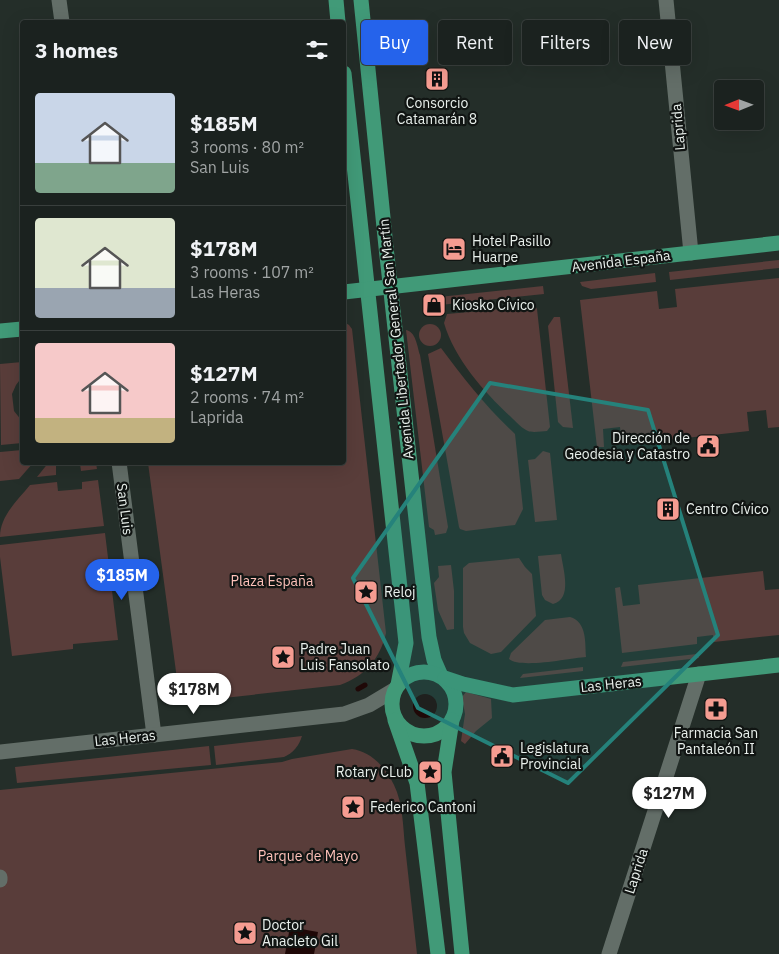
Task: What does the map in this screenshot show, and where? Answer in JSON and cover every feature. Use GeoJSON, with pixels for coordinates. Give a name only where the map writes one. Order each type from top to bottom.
{"type":"FeatureCollection","features":[{"type":"Feature","properties":{"kind":"main road"},"geometry":{"type":"LineString","coordinates":[[336,0],[338,20]]}},
{"type":"Feature","properties":{"kind":"main road","name":"Avenida Libertador General San Martín"},"geometry":{"type":"LineString","coordinates":[[361,0],[429,642],[443,677]]}},
{"type":"Feature","properties":{"kind":"main road","name":"Avenida Libertador General San Martín"},"geometry":{"type":"LineString","coordinates":[[346,91],[406,643],[396,688]]}},
{"type":"Feature","properties":{"kind":"main road","name":"Avenida España"},"geometry":{"type":"LineString","coordinates":[[346,292],[779,243]]}},
{"type":"Feature","properties":{"kind":"main road"},"geometry":{"type":"LineString","coordinates":[[0,331],[20,328]]}},
{"type":"Feature","properties":{"kind":"main road","name":"Las Heras"},"geometry":{"type":"LineString","coordinates":[[443,677],[463,684],[513,695],[779,665]]}},
{"type":"Feature","properties":{"kind":"main road"},"geometry":{"type":"LineString","coordinates":[[438,954],[417,783],[392,710],[392,698],[402,679],[412,673],[424,671],[443,677],[452,687],[456,698],[456,709],[452,720],[444,764],[444,781],[462,954]]}},
{"type":"Feature","properties":{"kind":"main road"},"geometry":{"type":"LineString","coordinates":[[396,720],[403,729],[413,735],[424,736],[435,734],[445,729],[452,720]]}},
{"type":"Feature","properties":{"kind":"street"},"geometry":{"type":"LineString","coordinates":[[59,0],[62,20]]}},
{"type":"Feature","properties":{"kind":"street","name":"Laprida"},"geometry":{"type":"LineString","coordinates":[[666,0],[691,253]]}},
{"type":"Feature","properties":{"kind":"street","name":"San Luis"},"geometry":{"type":"LineString","coordinates":[[119,465],[154,735]]}},
{"type":"Feature","properties":{"kind":"street","name":"Laprida"},"geometry":{"type":"LineString","coordinates":[[609,954],[699,674]]}},
{"type":"Feature","properties":{"kind":"street","name":"Las Heras"},"geometry":{"type":"LineString","coordinates":[[0,752],[344,714],[369,705],[396,688]]}},
{"type":"Feature","properties":{"kind":"highlighted area"},"geometry":{"type":"Polygon","coordinates":[[[490,383],[648,410],[718,635],[568,783],[418,708],[353,578],[490,383]]]}},
{"type":"Feature","properties":{"kind":"green space"},"geometry":{"type":"Polygon","coordinates":[[[779,260],[779,268],[670,280],[669,272],[779,260]]]}},
{"type":"Feature","properties":{"kind":"green space"},"geometry":{"type":"Polygon","coordinates":[[[655,273],[656,282],[591,289],[582,286],[580,282],[655,273]]]}},
{"type":"Feature","properties":{"kind":"green space"},"geometry":{"type":"Polygon","coordinates":[[[779,278],[779,427],[768,428],[766,410],[747,412],[749,431],[622,445],[620,427],[603,429],[604,447],[597,447],[580,300],[657,291],[659,309],[677,307],[675,289],[779,278]]]}},
{"type":"Feature","properties":{"kind":"green space"},"geometry":{"type":"Polygon","coordinates":[[[543,286],[544,294],[440,305],[439,297],[543,286]]]}},
{"type":"Feature","properties":{"kind":"green space"},"geometry":{"type":"Polygon","coordinates":[[[535,306],[537,309],[550,427],[547,431],[535,432],[528,431],[520,426],[482,387],[455,350],[444,323],[447,314],[535,306]]]}},
{"type":"Feature","properties":{"kind":"green space"},"geometry":{"type":"Polygon","coordinates":[[[554,317],[560,317],[573,428],[563,427],[558,422],[548,326],[554,317]]]}},
{"type":"Feature","properties":{"kind":"green space","name":"Plaza España"},"geometry":{"type":"Polygon","coordinates":[[[346,323],[352,329],[386,633],[380,651],[370,665],[357,677],[340,685],[188,702],[181,699],[148,465],[346,465],[346,323]]]}},
{"type":"Feature","properties":{"kind":"green space"},"geometry":{"type":"Polygon","coordinates":[[[430,324],[438,327],[441,335],[438,343],[430,346],[422,343],[419,335],[422,327],[430,324]]]}},
{"type":"Feature","properties":{"kind":"green space"},"geometry":{"type":"Polygon","coordinates":[[[406,330],[414,336],[420,355],[448,527],[446,533],[435,535],[434,530],[429,527],[406,330]]]}},
{"type":"Feature","properties":{"kind":"green space"},"geometry":{"type":"Polygon","coordinates":[[[441,348],[476,393],[515,434],[523,509],[515,525],[466,531],[459,527],[428,354],[441,348]]]}},
{"type":"Feature","properties":{"kind":"green space"},"geometry":{"type":"Polygon","coordinates":[[[20,362],[20,380],[12,394],[14,411],[20,418],[20,443],[1,445],[0,364],[20,362]]]}},
{"type":"Feature","properties":{"kind":"green space"},"geometry":{"type":"Polygon","coordinates":[[[20,450],[20,465],[31,465],[19,479],[0,481],[0,452],[20,450]]]}},
{"type":"Feature","properties":{"kind":"green space"},"geometry":{"type":"Polygon","coordinates":[[[543,451],[550,453],[557,520],[535,522],[528,460],[535,459],[543,451]]]}},
{"type":"Feature","properties":{"kind":"green space"},"geometry":{"type":"Polygon","coordinates":[[[47,465],[68,465],[56,466],[56,475],[37,477],[47,465]]]}},
{"type":"Feature","properties":{"kind":"green space"},"geometry":{"type":"Polygon","coordinates":[[[80,465],[96,465],[97,469],[81,471],[80,465]]]}},
{"type":"Feature","properties":{"kind":"green space"},"geometry":{"type":"Polygon","coordinates":[[[98,480],[104,526],[0,537],[6,516],[30,485],[57,482],[58,491],[82,489],[82,482],[98,480]]]}},
{"type":"Feature","properties":{"kind":"green space"},"geometry":{"type":"Polygon","coordinates":[[[105,533],[118,640],[73,644],[73,649],[12,656],[0,545],[105,533]]]}},
{"type":"Feature","properties":{"kind":"green space"},"geometry":{"type":"Polygon","coordinates":[[[561,554],[565,575],[565,590],[559,601],[553,604],[545,600],[542,595],[538,556],[561,554]]]}},
{"type":"Feature","properties":{"kind":"green space"},"geometry":{"type":"Polygon","coordinates":[[[519,558],[532,574],[536,616],[501,652],[491,654],[470,643],[464,633],[463,568],[469,563],[519,558]]]}},
{"type":"Feature","properties":{"kind":"green space"},"geometry":{"type":"Polygon","coordinates":[[[451,565],[454,591],[454,629],[447,630],[438,610],[434,583],[439,577],[438,566],[451,565]]]}},
{"type":"Feature","properties":{"kind":"green space"},"geometry":{"type":"Polygon","coordinates":[[[763,571],[765,590],[779,589],[779,635],[714,642],[713,635],[697,637],[697,644],[622,653],[615,588],[620,587],[623,606],[640,604],[638,585],[763,571]]]}},
{"type":"Feature","properties":{"kind":"green space"},"geometry":{"type":"Polygon","coordinates":[[[570,617],[580,623],[584,633],[586,657],[534,663],[515,662],[509,659],[511,653],[545,620],[570,617]]]}},
{"type":"Feature","properties":{"kind":"green space"},"geometry":{"type":"Polygon","coordinates":[[[697,654],[699,658],[621,667],[623,662],[697,654]]]}},
{"type":"Feature","properties":{"kind":"green space"},"geometry":{"type":"Polygon","coordinates":[[[583,667],[583,671],[520,678],[523,674],[583,667]]]}},
{"type":"Feature","properties":{"kind":"green space"},"geometry":{"type":"Polygon","coordinates":[[[466,692],[491,699],[492,718],[476,731],[465,744],[461,741],[465,714],[462,697],[466,692]]]}},
{"type":"Feature","properties":{"kind":"green space"},"geometry":{"type":"Polygon","coordinates":[[[302,736],[295,749],[284,757],[216,765],[214,746],[302,736]]]}},
{"type":"Feature","properties":{"kind":"green space"},"geometry":{"type":"Polygon","coordinates":[[[209,746],[211,765],[17,783],[15,767],[209,746]]]}},
{"type":"Feature","properties":{"kind":"green space","name":"Parque de Mayo"},"geometry":{"type":"Polygon","coordinates":[[[352,749],[372,757],[378,762],[391,779],[397,792],[402,815],[417,954],[0,954],[0,790],[282,762],[352,749]]]}},
{"type":"Feature","properties":{"kind":"shaded area"},"geometry":{"type":"Polygon","coordinates":[[[425,694],[433,698],[437,706],[433,714],[425,718],[417,714],[413,706],[417,698],[425,694]]]}},
{"type":"Feature","properties":{"kind":"shaded area"},"geometry":{"type":"Polygon","coordinates":[[[290,927],[318,932],[314,954],[285,954],[290,927]]]}},
{"type":"Feature","properties":{"kind":"waterway"},"geometry":{"type":"LineString","coordinates":[[358,689],[365,685]]}},
{"type":"Feature","properties":{"kind":"place","name":"Consorcio Catamarán 8"},"geometry":{"type":"Point","coordinates":[437,79]}},
{"type":"Feature","properties":{"kind":"place","name":"Hotel Pasillo Huarpe"},"geometry":{"type":"Point","coordinates":[454,249]}},
{"type":"Feature","properties":{"kind":"place","name":"Kiosko Cívico"},"geometry":{"type":"Point","coordinates":[434,305]}},
{"type":"Feature","properties":{"kind":"place","name":"Dirección de Geodesia y Catastro"},"geometry":{"type":"Point","coordinates":[708,446]}},
{"type":"Feature","properties":{"kind":"place","name":"Centro Cívico"},"geometry":{"type":"Point","coordinates":[668,509]}},
{"type":"Feature","properties":{"kind":"place","name":"Reloj"},"geometry":{"type":"Point","coordinates":[366,592]}},
{"type":"Feature","properties":{"kind":"place","name":"Padre Juan Luis Fansolato"},"geometry":{"type":"Point","coordinates":[283,657]}},
{"type":"Feature","properties":{"kind":"place","name":"Farmacia San Pantaleón II"},"geometry":{"type":"Point","coordinates":[716,709]}},
{"type":"Feature","properties":{"kind":"place","name":"Legislatura Provincial"},"geometry":{"type":"Point","coordinates":[502,756]}},
{"type":"Feature","properties":{"kind":"place","name":"Rotary CLub"},"geometry":{"type":"Point","coordinates":[430,772]}},
{"type":"Feature","properties":{"kind":"place","name":"Federico Cantoni"},"geometry":{"type":"Point","coordinates":[353,807]}},
{"type":"Feature","properties":{"kind":"place","name":"Doctor Anacleto Gil"},"geometry":{"type":"Point","coordinates":[245,933]}}]}
